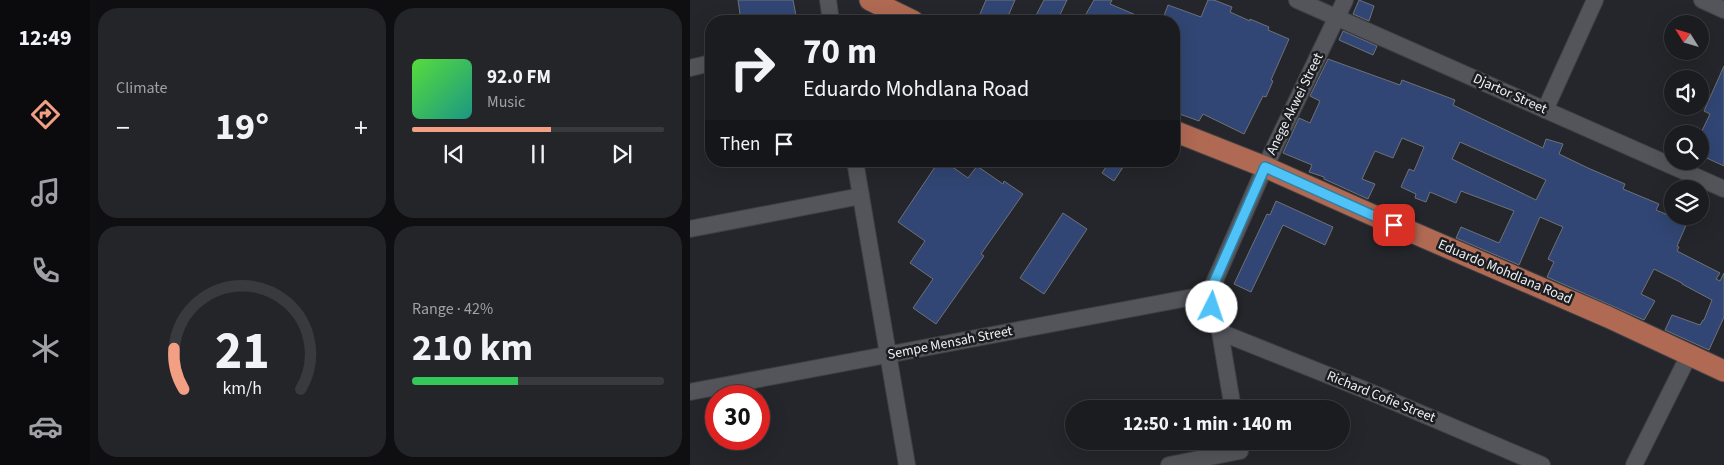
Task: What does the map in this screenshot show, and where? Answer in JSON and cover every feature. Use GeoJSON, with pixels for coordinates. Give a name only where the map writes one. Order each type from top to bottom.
{"type":"FeatureCollection","features":[{"type":"Feature","properties":{"kind":"main road"},"geometry":{"type":"LineString","coordinates":[[870,0],[901,15]]}},
{"type":"Feature","properties":{"kind":"main road","name":"Eduardo Mohdlana Road"},"geometry":{"type":"LineString","coordinates":[[1180,133],[1265,167],[1608,317],[1724,371]]}},
{"type":"Feature","properties":{"kind":"street"},"geometry":{"type":"LineString","coordinates":[[828,0],[830,15]]}},
{"type":"Feature","properties":{"kind":"street","name":"Djartor Street"},"geometry":{"type":"LineString","coordinates":[[1297,0],[1724,189]]}},
{"type":"Feature","properties":{"kind":"street","name":"Anege Akwei Street"},"geometry":{"type":"LineString","coordinates":[[1209,294],[1265,167],[1345,0]]}},
{"type":"Feature","properties":{"kind":"street"},"geometry":{"type":"LineString","coordinates":[[1545,110],[1595,0]]}},
{"type":"Feature","properties":{"kind":"street"},"geometry":{"type":"LineString","coordinates":[[1702,0],[1724,10]]}},
{"type":"Feature","properties":{"kind":"street"},"geometry":{"type":"LineString","coordinates":[[690,68],[705,64]]}},
{"type":"Feature","properties":{"kind":"street"},"geometry":{"type":"LineString","coordinates":[[855,167],[907,465]]}},
{"type":"Feature","properties":{"kind":"street"},"geometry":{"type":"LineString","coordinates":[[690,229],[860,196]]}},
{"type":"Feature","properties":{"kind":"street"},"geometry":{"type":"LineString","coordinates":[[1209,294],[1220,332],[1231,400]]}},
{"type":"Feature","properties":{"kind":"street","name":"Sempe Mensah Street"},"geometry":{"type":"LineString","coordinates":[[690,392],[1209,294]]}},
{"type":"Feature","properties":{"kind":"street","name":"Richard Cofie Street"},"geometry":{"type":"LineString","coordinates":[[1220,332],[1380,396],[1542,465]]}},
{"type":"Feature","properties":{"kind":"street"},"geometry":{"type":"LineString","coordinates":[[1634,465],[1689,355]]}},
{"type":"Feature","properties":{"kind":"street"},"geometry":{"type":"LineString","coordinates":[[1169,465],[1241,452]]}},
{"type":"Feature","properties":{"kind":"building"},"geometry":{"type":"Polygon","coordinates":[[[738,0],[793,0],[796,15],[740,15],[738,0]]]}},
{"type":"Feature","properties":{"kind":"building"},"geometry":{"type":"Polygon","coordinates":[[[986,0],[1015,0],[1009,15],[980,15],[986,0]]]}},
{"type":"Feature","properties":{"kind":"building"},"geometry":{"type":"Polygon","coordinates":[[[1044,0],[1067,0],[1060,15],[1036,15],[1044,0]]]}},
{"type":"Feature","properties":{"kind":"building"},"geometry":{"type":"Polygon","coordinates":[[[1094,0],[1112,0],[1110,4],[1136,15],[1085,15],[1094,0]]]}},
{"type":"Feature","properties":{"kind":"building"},"geometry":{"type":"Polygon","coordinates":[[[1208,0],[1214,0],[1232,7],[1230,12],[1269,27],[1268,30],[1289,39],[1271,80],[1273,81],[1266,97],[1263,96],[1244,134],[1203,114],[1199,121],[1180,114],[1180,15],[1164,15],[1168,5],[1201,17],[1208,0]]]}},
{"type":"Feature","properties":{"kind":"building"},"geometry":{"type":"Polygon","coordinates":[[[1359,0],[1374,6],[1369,21],[1353,14],[1359,0]]]}},
{"type":"Feature","properties":{"kind":"building"},"geometry":{"type":"Polygon","coordinates":[[[1343,31],[1377,46],[1373,55],[1339,40],[1343,31]]]}},
{"type":"Feature","properties":{"kind":"building"},"geometry":{"type":"Polygon","coordinates":[[[1328,59],[1400,85],[1402,80],[1455,100],[1453,105],[1543,148],[1546,139],[1563,144],[1559,154],[1625,184],[1623,189],[1659,204],[1656,210],[1664,213],[1664,225],[1686,225],[1677,246],[1679,247],[1677,251],[1720,273],[1716,279],[1720,281],[1724,273],[1724,317],[1709,350],[1665,330],[1672,315],[1700,325],[1712,300],[1654,269],[1641,294],[1655,301],[1644,320],[1547,277],[1554,262],[1548,259],[1563,227],[1540,217],[1519,265],[1456,238],[1461,227],[1499,243],[1514,211],[1461,191],[1456,203],[1430,192],[1426,202],[1415,198],[1416,194],[1401,187],[1409,169],[1414,171],[1424,147],[1402,138],[1393,158],[1375,151],[1362,179],[1375,184],[1368,199],[1324,179],[1324,177],[1309,172],[1312,165],[1283,153],[1299,118],[1310,123],[1320,101],[1310,96],[1328,59]],[[1460,142],[1452,159],[1536,200],[1546,180],[1460,142]]]}},
{"type":"Feature","properties":{"kind":"building"},"geometry":{"type":"Polygon","coordinates":[[[1724,66],[1724,166],[1709,159],[1709,125],[1705,125],[1710,114],[1709,100],[1724,66]]]}},
{"type":"Feature","properties":{"kind":"building"},"geometry":{"type":"Polygon","coordinates":[[[935,167],[952,167],[968,178],[976,167],[978,167],[1003,184],[1004,181],[1023,194],[981,254],[984,256],[936,324],[913,308],[933,279],[910,263],[925,241],[898,222],[935,167]]]}},
{"type":"Feature","properties":{"kind":"building"},"geometry":{"type":"Polygon","coordinates":[[[1106,167],[1123,167],[1114,181],[1102,173],[1106,167]]]}},
{"type":"Feature","properties":{"kind":"building"},"geometry":{"type":"Polygon","coordinates":[[[1276,201],[1333,227],[1325,245],[1283,225],[1251,292],[1234,284],[1267,214],[1270,215],[1276,201]]]}},
{"type":"Feature","properties":{"kind":"building"},"geometry":{"type":"Polygon","coordinates":[[[1063,213],[1087,229],[1044,294],[1020,278],[1063,213]]]}},
{"type":"Feature","properties":{"kind":"route"},"geometry":{"type":"LineString","coordinates":[[1212,307],[1209,294],[1265,167],[1394,225]]}}]}
